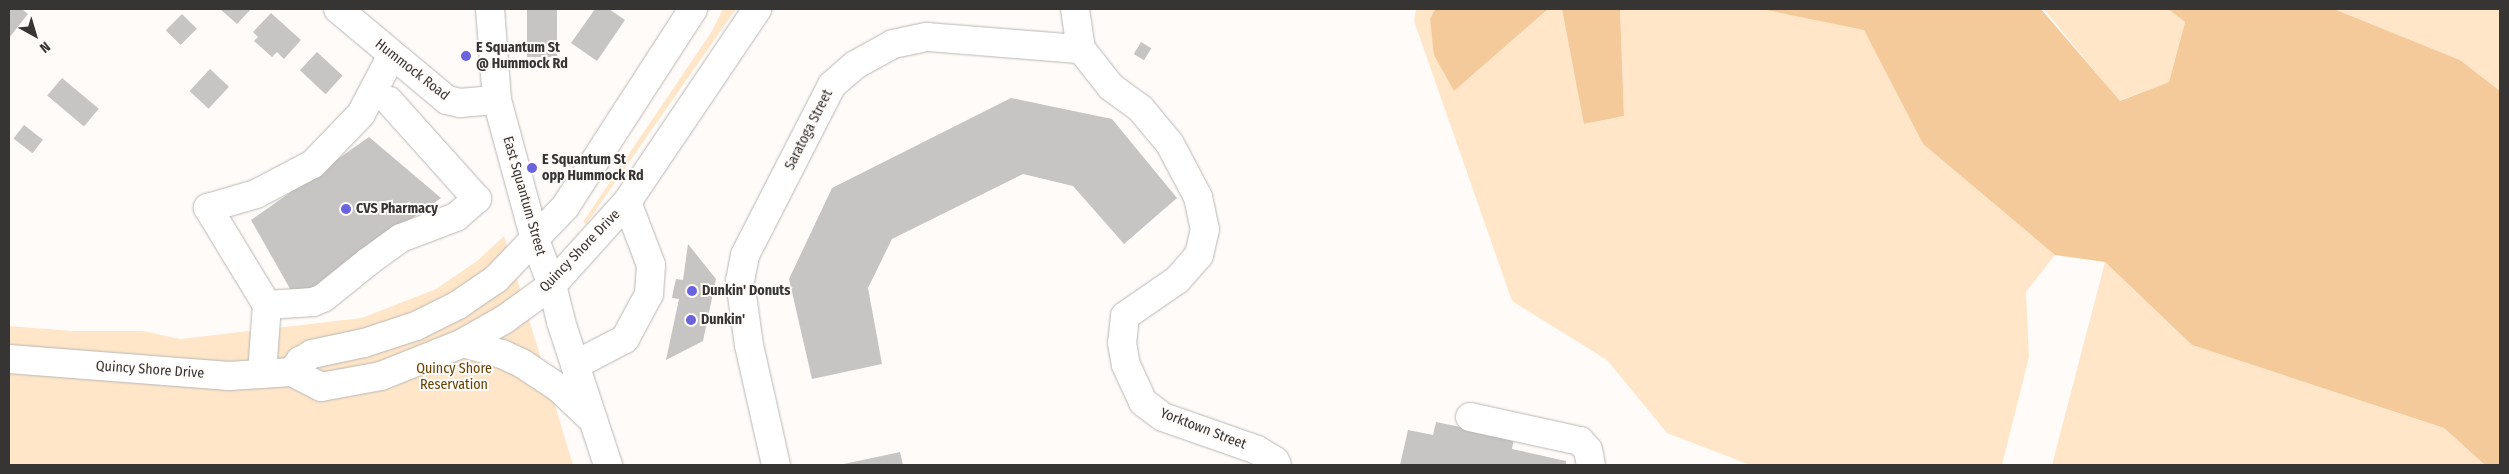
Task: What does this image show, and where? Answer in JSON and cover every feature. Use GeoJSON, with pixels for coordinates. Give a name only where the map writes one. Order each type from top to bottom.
{"type":"FeatureCollection","features":[{"type":"Feature","properties":{"kind":"main road","name":"Hummock Road"},"geometry":{"type":"LineString","coordinates":[[338,9],[447,100],[460,103],[498,100]]}},
{"type":"Feature","properties":{"kind":"main road","name":"East Squantum Street"},"geometry":{"type":"LineString","coordinates":[[490,9],[498,100],[535,240],[552,285],[560,322],[608,465]]}},
{"type":"Feature","properties":{"kind":"main road"},"geometry":{"type":"LineString","coordinates":[[292,372],[300,361],[312,354],[364,343],[416,326],[458,304],[496,279],[566,207],[692,9]]}},
{"type":"Feature","properties":{"kind":"main road","name":"Quincy Shore Drive"},"geometry":{"type":"LineString","coordinates":[[9,359],[229,376],[292,372],[321,387],[381,376],[464,343],[505,318],[552,285],[627,202],[757,9]]}},
{"type":"Feature","properties":{"kind":"main road"},"geometry":{"type":"LineString","coordinates":[[1075,9],[1082,49]]}},
{"type":"Feature","properties":{"kind":"main road","name":"Saratoga Street"},"geometry":{"type":"LineString","coordinates":[[776,465],[749,345],[740,281],[745,255],[832,85],[855,65],[893,44],[927,37],[1082,49]]}},
{"type":"Feature","properties":{"kind":"main road","name":"Yorktown Street"},"geometry":{"type":"LineString","coordinates":[[1082,49],[1111,87],[1141,108],[1170,144],[1198,197],[1206,229],[1199,255],[1177,280],[1125,316],[1122,343],[1126,365],[1142,402],[1163,417],[1257,450],[1275,461],[1277,465]]}},
{"type":"Feature","properties":{"kind":"main road"},"geometry":{"type":"LineString","coordinates":[[262,374],[267,305],[208,208],[256,194],[313,164],[361,114],[392,55]]}},
{"type":"Feature","properties":{"kind":"main road"},"geometry":{"type":"LineString","coordinates":[[361,114],[424,82]]}},
{"type":"Feature","properties":{"kind":"main road"},"geometry":{"type":"LineString","coordinates":[[267,305],[313,302],[323,298],[401,238],[456,217],[478,200],[389,101]]}},
{"type":"Feature","properties":{"kind":"main road"},"geometry":{"type":"LineString","coordinates":[[575,365],[625,339],[649,294],[651,265],[627,202]]}},
{"type":"Feature","properties":{"kind":"main road"},"geometry":{"type":"LineString","coordinates":[[464,343],[502,354],[523,364],[559,388],[593,420]]}},
{"type":"Feature","properties":{"kind":"main road"},"geometry":{"type":"LineString","coordinates":[[1470,418],[1580,441],[1588,450],[1592,461],[1591,465]]}},
{"type":"Feature","properties":{"kind":"green space"},"geometry":{"type":"Polygon","coordinates":[[[723,9],[736,9],[586,224],[583,222],[712,31],[723,9]]]}},
{"type":"Feature","properties":{"kind":"green space"},"geometry":{"type":"Polygon","coordinates":[[[1416,9],[1435,9],[1430,19],[1454,91],[1548,9],[1562,9],[1585,124],[1624,116],[1620,9],[1761,9],[1864,29],[1923,144],[2055,255],[2026,292],[2029,357],[2002,465],[1750,465],[1667,433],[1607,360],[1512,301],[1414,21],[1416,9]]]}},
{"type":"Feature","properties":{"kind":"green space"},"geometry":{"type":"Polygon","coordinates":[[[2044,9],[2168,9],[2185,22],[2169,82],[2119,101],[2044,9]]]}},
{"type":"Feature","properties":{"kind":"green space"},"geometry":{"type":"Polygon","coordinates":[[[2334,9],[2500,9],[2500,91],[2460,60],[2334,9]]]}},
{"type":"Feature","properties":{"kind":"green space","name":"Quincy Shore Reservation"},"geometry":{"type":"Polygon","coordinates":[[[504,236],[573,465],[9,465],[9,326],[72,331],[143,331],[180,339],[362,318],[436,289],[477,261],[504,236]]]}},
{"type":"Feature","properties":{"kind":"green space"},"geometry":{"type":"Polygon","coordinates":[[[2105,262],[2192,345],[2444,428],[2485,465],[2052,465],[2105,262]]]}},
{"type":"Feature","properties":{"kind":"shaded area"},"geometry":{"type":"Polygon","coordinates":[[[1435,9],[1548,9],[1454,91],[1434,55],[1430,19],[1435,9]]]}},
{"type":"Feature","properties":{"kind":"shaded area"},"geometry":{"type":"Polygon","coordinates":[[[1562,9],[1620,9],[1624,116],[1584,124],[1562,9]]]}},
{"type":"Feature","properties":{"kind":"shaded area"},"geometry":{"type":"Polygon","coordinates":[[[1761,9],[2041,9],[2120,101],[2169,82],[2185,22],[2168,9],[2334,9],[2460,60],[2500,91],[2500,465],[2485,465],[2444,428],[2192,345],[2105,262],[2055,255],[1923,144],[1864,30],[1761,9]]]}},
{"type":"Feature","properties":{"kind":"building"},"geometry":{"type":"Polygon","coordinates":[[[9,9],[22,9],[28,14],[9,38],[9,9]]]}},
{"type":"Feature","properties":{"kind":"building"},"geometry":{"type":"Polygon","coordinates":[[[220,9],[251,9],[237,24],[220,9]]]}},
{"type":"Feature","properties":{"kind":"building"},"geometry":{"type":"Polygon","coordinates":[[[527,9],[557,9],[557,57],[527,57],[527,9]]]}},
{"type":"Feature","properties":{"kind":"building"},"geometry":{"type":"Polygon","coordinates":[[[595,9],[609,9],[625,20],[597,61],[571,43],[595,9]]]}},
{"type":"Feature","properties":{"kind":"building"},"geometry":{"type":"Polygon","coordinates":[[[271,13],[301,40],[284,59],[277,52],[272,57],[254,41],[258,37],[253,32],[271,13]]]}},
{"type":"Feature","properties":{"kind":"building"},"geometry":{"type":"Polygon","coordinates":[[[182,14],[197,29],[181,45],[166,30],[182,14]]]}},
{"type":"Feature","properties":{"kind":"building"},"geometry":{"type":"Polygon","coordinates":[[[1141,42],[1151,48],[1144,60],[1134,54],[1141,42]]]}},
{"type":"Feature","properties":{"kind":"building"},"geometry":{"type":"Polygon","coordinates":[[[317,52],[343,76],[326,94],[300,70],[317,52]]]}},
{"type":"Feature","properties":{"kind":"building"},"geometry":{"type":"Polygon","coordinates":[[[210,69],[229,87],[209,109],[190,91],[210,69]]]}},
{"type":"Feature","properties":{"kind":"building"},"geometry":{"type":"Polygon","coordinates":[[[62,78],[99,109],[84,126],[47,96],[62,78]]]}},
{"type":"Feature","properties":{"kind":"building"},"geometry":{"type":"Polygon","coordinates":[[[1011,98],[1112,119],[1177,198],[1124,244],[1073,186],[1023,174],[892,239],[868,288],[882,364],[812,379],[789,279],[832,188],[1011,98]]]}},
{"type":"Feature","properties":{"kind":"building"},"geometry":{"type":"Polygon","coordinates":[[[24,125],[43,140],[32,153],[14,138],[24,125]]]}},
{"type":"Feature","properties":{"kind":"building","name":"CVS Pharmacy"},"geometry":{"type":"Polygon","coordinates":[[[369,137],[441,198],[297,301],[251,220],[369,137]]]}},
{"type":"Feature","properties":{"kind":"building","name":"Dunkin'"},"geometry":{"type":"Polygon","coordinates":[[[688,244],[716,279],[703,341],[666,360],[679,299],[672,298],[674,287],[676,279],[683,280],[688,244]]]}},
{"type":"Feature","properties":{"kind":"building"},"geometry":{"type":"Polygon","coordinates":[[[1436,422],[1514,438],[1512,449],[1566,461],[1566,465],[1400,465],[1408,430],[1433,435],[1436,422]]]}},
{"type":"Feature","properties":{"kind":"building"},"geometry":{"type":"Polygon","coordinates":[[[900,452],[903,465],[844,465],[844,464],[900,452]]]}},
{"type":"Feature","properties":{"kind":"place","name":"E Squantum St @ Hummock Rd"},"geometry":{"type":"Point","coordinates":[466,56]}},
{"type":"Feature","properties":{"kind":"place","name":"E Squantum St opp Hummock Rd"},"geometry":{"type":"Point","coordinates":[532,168]}},
{"type":"Feature","properties":{"kind":"place","name":"CVS Pharmacy"},"geometry":{"type":"Point","coordinates":[346,209]}},
{"type":"Feature","properties":{"kind":"place","name":"Dunkin' Donuts"},"geometry":{"type":"Point","coordinates":[692,291]}},
{"type":"Feature","properties":{"kind":"place","name":"Dunkin'"},"geometry":{"type":"Point","coordinates":[691,320]}}]}
